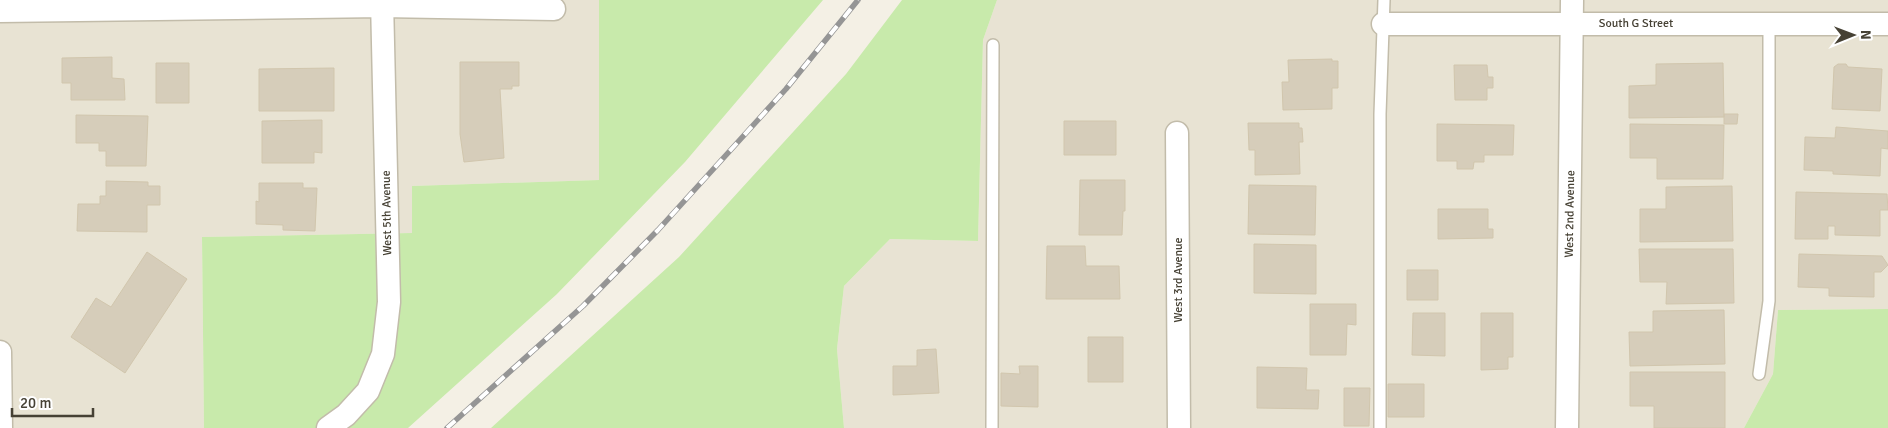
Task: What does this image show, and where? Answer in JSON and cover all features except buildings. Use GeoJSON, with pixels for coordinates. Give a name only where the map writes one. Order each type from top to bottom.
{"type":"FeatureCollection","features":[{"type":"Feature","properties":{"kind":"street","name":"West 2nd Avenue"},"geometry":{"type":"LineString","coordinates":[[1567,428],[1572,0]]}},
{"type":"Feature","properties":{"kind":"street","name":"West 5th Avenue"},"geometry":{"type":"LineString","coordinates":[[328,428],[346,414],[368,391],[383,354],[389,302],[382,3]]}},
{"type":"Feature","properties":{"kind":"street"},"geometry":{"type":"LineString","coordinates":[[0,11],[194,4],[557,4]]}},
{"type":"Feature","properties":{"kind":"street","name":"South G Street"},"geometry":{"type":"LineString","coordinates":[[1383,24],[1888,24]]}},
{"type":"Feature","properties":{"kind":"street","name":"West 3rd Avenue"},"geometry":{"type":"LineString","coordinates":[[1177,132],[1179,428]]}},
{"type":"Feature","properties":{"kind":"street"},"geometry":{"type":"LineString","coordinates":[[0,352],[1,428]]}},
{"type":"Feature","properties":{"kind":"lane"},"geometry":{"type":"LineString","coordinates":[[1380,428],[1380,114],[1384,0]]}},
{"type":"Feature","properties":{"kind":"lane"},"geometry":{"type":"LineString","coordinates":[[1758,374],[1770,301],[1769,24]]}},
{"type":"Feature","properties":{"kind":"lane"},"geometry":{"type":"LineString","coordinates":[[992,428],[993,45]]}},
{"type":"Feature","properties":{"kind":"shaded area"},"geometry":{"type":"Polygon","coordinates":[[[0,0],[599,0],[600,180],[412,186],[412,233],[202,237],[204,428],[0,428],[0,0]]]}},
{"type":"Feature","properties":{"kind":"shaded area"},"geometry":{"type":"Polygon","coordinates":[[[997,0],[1888,0],[1888,309],[1778,310],[1773,374],[1744,428],[844,428],[837,349],[844,286],[890,239],[978,241],[983,40],[997,0]]]}},
{"type":"Feature","properties":{"kind":"green space"},"geometry":{"type":"Polygon","coordinates":[[[599,0],[823,0],[685,162],[557,294],[408,428],[204,428],[202,237],[412,233],[412,186],[599,180],[599,0]]]}},
{"type":"Feature","properties":{"kind":"green space"},"geometry":{"type":"Polygon","coordinates":[[[902,0],[997,0],[983,40],[978,241],[890,239],[844,286],[837,349],[844,428],[491,428],[679,257],[846,74],[902,0]]]}},
{"type":"Feature","properties":{"kind":"green space"},"geometry":{"type":"Polygon","coordinates":[[[1888,309],[1888,428],[1744,428],[1773,374],[1778,310],[1888,309]]]}},
{"type":"Feature","properties":{"kind":"railway"},"geometry":{"type":"LineString","coordinates":[[447,428],[583,306],[658,230],[786,89],[858,0]]}}]}
